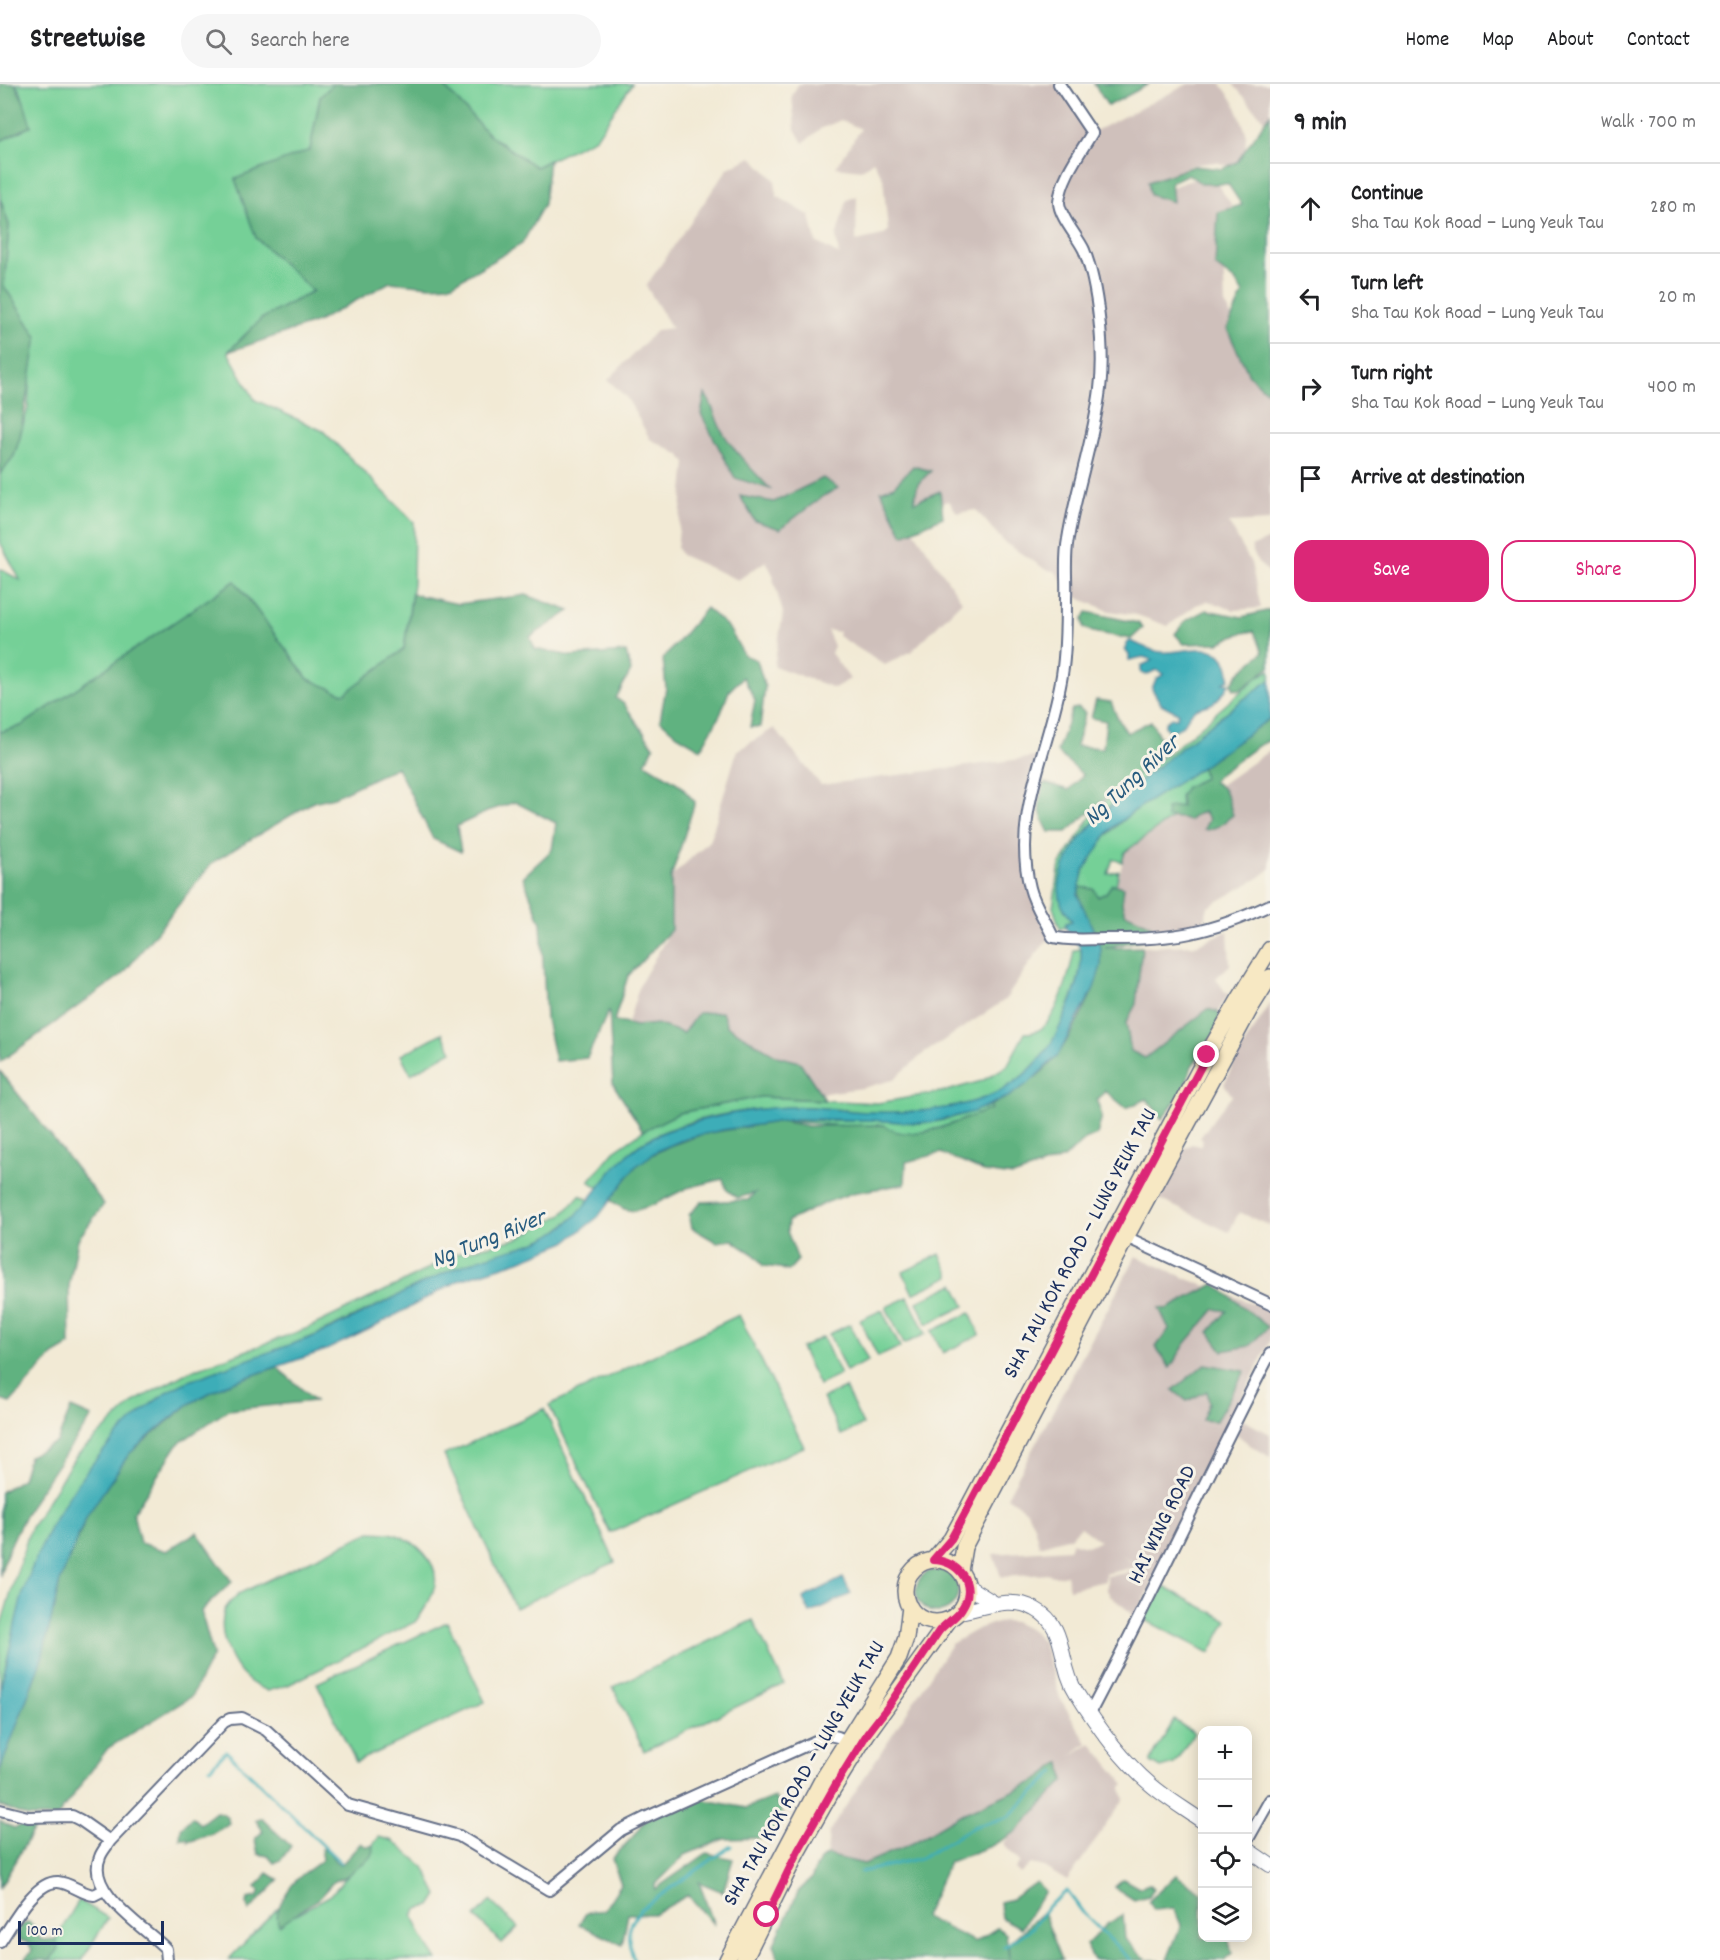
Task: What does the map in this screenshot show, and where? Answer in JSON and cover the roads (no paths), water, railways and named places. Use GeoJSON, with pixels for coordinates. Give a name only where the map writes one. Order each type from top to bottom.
{"type":"FeatureCollection","features":[{"type":"Feature","properties":{"kind":"main road","name":"SHA TAU KOK ROAD – LUNG YEUK TAU"},"geometry":{"type":"LineString","coordinates":[[728,1960],[821,1782],[899,1658],[906,1638],[910,1607],[905,1592],[907,1579],[919,1565],[933,1560],[951,1539],[1207,1055],[1270,950]]}},
{"type":"Feature","properties":{"kind":"main road","name":"SHA TAU KOK ROAD – LUNG YEUK TAU"},"geometry":{"type":"LineString","coordinates":[[960,1571],[962,1554],[971,1532],[1126,1237],[1250,1009],[1270,977]]}},
{"type":"Feature","properties":{"kind":"main road"},"geometry":{"type":"LineString","coordinates":[[933,1560],[947,1562],[960,1571],[967,1586]]}},
{"type":"Feature","properties":{"kind":"main road","name":"SHA TAU KOK ROAD – LUNG YEUK TAU"},"geometry":{"type":"LineString","coordinates":[[744,1960],[798,1851],[836,1784],[867,1734],[966,1601],[967,1586]]}},
{"type":"Feature","properties":{"kind":"main road"},"geometry":{"type":"LineString","coordinates":[[910,1607],[919,1617],[928,1621],[939,1622],[954,1616]]}},
{"type":"Feature","properties":{"kind":"street"},"geometry":{"type":"LineString","coordinates":[[1059,84],[1092,133],[1063,186],[1059,204],[1062,214],[1083,248],[1091,272],[1103,357],[1100,391],[1067,546],[1062,677],[1032,791],[1025,831],[1030,889],[1053,937],[1066,940],[1150,939],[1183,936],[1214,928],[1270,905]]}},
{"type":"Feature","properties":{"kind":"street"},"geometry":{"type":"LineString","coordinates":[[1256,912],[1264,912],[1270,918]]}},
{"type":"Feature","properties":{"kind":"street"},"geometry":{"type":"LineString","coordinates":[[1126,1237],[1270,1304]]}},
{"type":"Feature","properties":{"kind":"street","name":"HAI WING ROAD"},"geometry":{"type":"LineString","coordinates":[[1090,1713],[1124,1650],[1270,1354]]}},
{"type":"Feature","properties":{"kind":"street"},"geometry":{"type":"LineString","coordinates":[[967,1586],[994,1603]]}},
{"type":"Feature","properties":{"kind":"street"},"geometry":{"type":"LineString","coordinates":[[954,1616],[994,1603],[1033,1607],[1049,1619],[1057,1632],[1070,1683],[1090,1713],[1143,1778],[1198,1818]]}},
{"type":"Feature","properties":{"kind":"street"},"geometry":{"type":"LineString","coordinates":[[167,1960],[166,1949],[134,1922],[104,1890],[99,1879],[99,1859],[110,1841],[224,1722],[230,1719],[242,1718],[266,1730],[348,1805],[459,1836],[549,1890],[621,1830],[645,1818],[829,1735],[847,1741]]}},
{"type":"Feature","properties":{"kind":"street"},"geometry":{"type":"LineString","coordinates":[[1251,1834],[1270,1800]]}},
{"type":"Feature","properties":{"kind":"street"},"geometry":{"type":"LineString","coordinates":[[0,1810],[18,1816],[72,1816],[110,1841]]}},
{"type":"Feature","properties":{"kind":"street"},"geometry":{"type":"LineString","coordinates":[[1252,1853],[1270,1865]]}},
{"type":"Feature","properties":{"kind":"street"},"geometry":{"type":"LineString","coordinates":[[0,1942],[34,1893],[45,1885],[59,1882],[94,1895],[104,1890]]}},
{"type":"Feature","properties":{"kind":"water"},"geometry":{"type":"Polygon","coordinates":[[[1130,641],[1162,652],[1198,649],[1215,651],[1222,656],[1227,665],[1229,679],[1223,683],[1229,683],[1228,686],[1213,703],[1195,709],[1181,727],[1169,731],[1165,723],[1171,718],[1177,718],[1178,713],[1161,704],[1152,689],[1156,679],[1164,674],[1156,670],[1146,675],[1141,673],[1141,666],[1153,660],[1143,657],[1129,660],[1129,655],[1125,650],[1126,644],[1130,641]]]}},
{"type":"Feature","properties":{"kind":"water"},"geometry":{"type":"Polygon","coordinates":[[[1270,680],[1270,718],[1113,827],[1083,872],[1078,895],[1101,948],[1101,966],[1094,988],[1058,1055],[1030,1082],[1008,1097],[973,1112],[933,1122],[796,1119],[687,1138],[657,1151],[635,1167],[598,1217],[566,1242],[519,1261],[460,1280],[326,1350],[224,1385],[189,1404],[162,1425],[129,1454],[88,1514],[60,1581],[42,1658],[0,1770],[2,1683],[19,1607],[32,1568],[51,1527],[74,1488],[102,1452],[145,1409],[160,1397],[185,1383],[312,1337],[465,1264],[543,1239],[567,1224],[608,1175],[631,1152],[646,1141],[672,1129],[697,1121],[761,1109],[809,1107],[870,1112],[929,1110],[957,1106],[1007,1087],[1028,1071],[1047,1049],[1062,1022],[1076,987],[1081,949],[1065,927],[1066,923],[1072,921],[1062,906],[1059,885],[1065,864],[1078,843],[1094,822],[1134,785],[1270,680]]]}},
{"type":"Feature","properties":{"kind":"water"},"geometry":{"type":"Polygon","coordinates":[[[843,1578],[851,1594],[810,1613],[803,1598],[843,1578]]]}},
{"type":"Feature","properties":{"kind":"waterway"},"geometry":{"type":"LineString","coordinates":[[210,1768],[226,1751],[341,1863]]}},
{"type":"Feature","properties":{"kind":"waterway"},"geometry":{"type":"LineString","coordinates":[[861,1872],[921,1858],[973,1827],[1008,1817],[1055,1772]]}},
{"type":"Feature","properties":{"kind":"waterway"},"geometry":{"type":"LineString","coordinates":[[634,1960],[629,1933],[632,1921],[641,1909],[731,1846]]}},
{"type":"Feature","properties":{"kind":"waterway"},"geometry":{"type":"LineString","coordinates":[[1004,1947],[1033,1927],[1048,1906],[1067,1891],[1084,1914],[1131,1960]]}},
{"type":"Feature","properties":{"kind":"water label","name":"Ng Tung River"},"geometry":{"type":"Point","coordinates":[1133,781]}},
{"type":"Feature","properties":{"kind":"water label","name":"Ng Tung River"},"geometry":{"type":"Point","coordinates":[489,1240]}}]}
